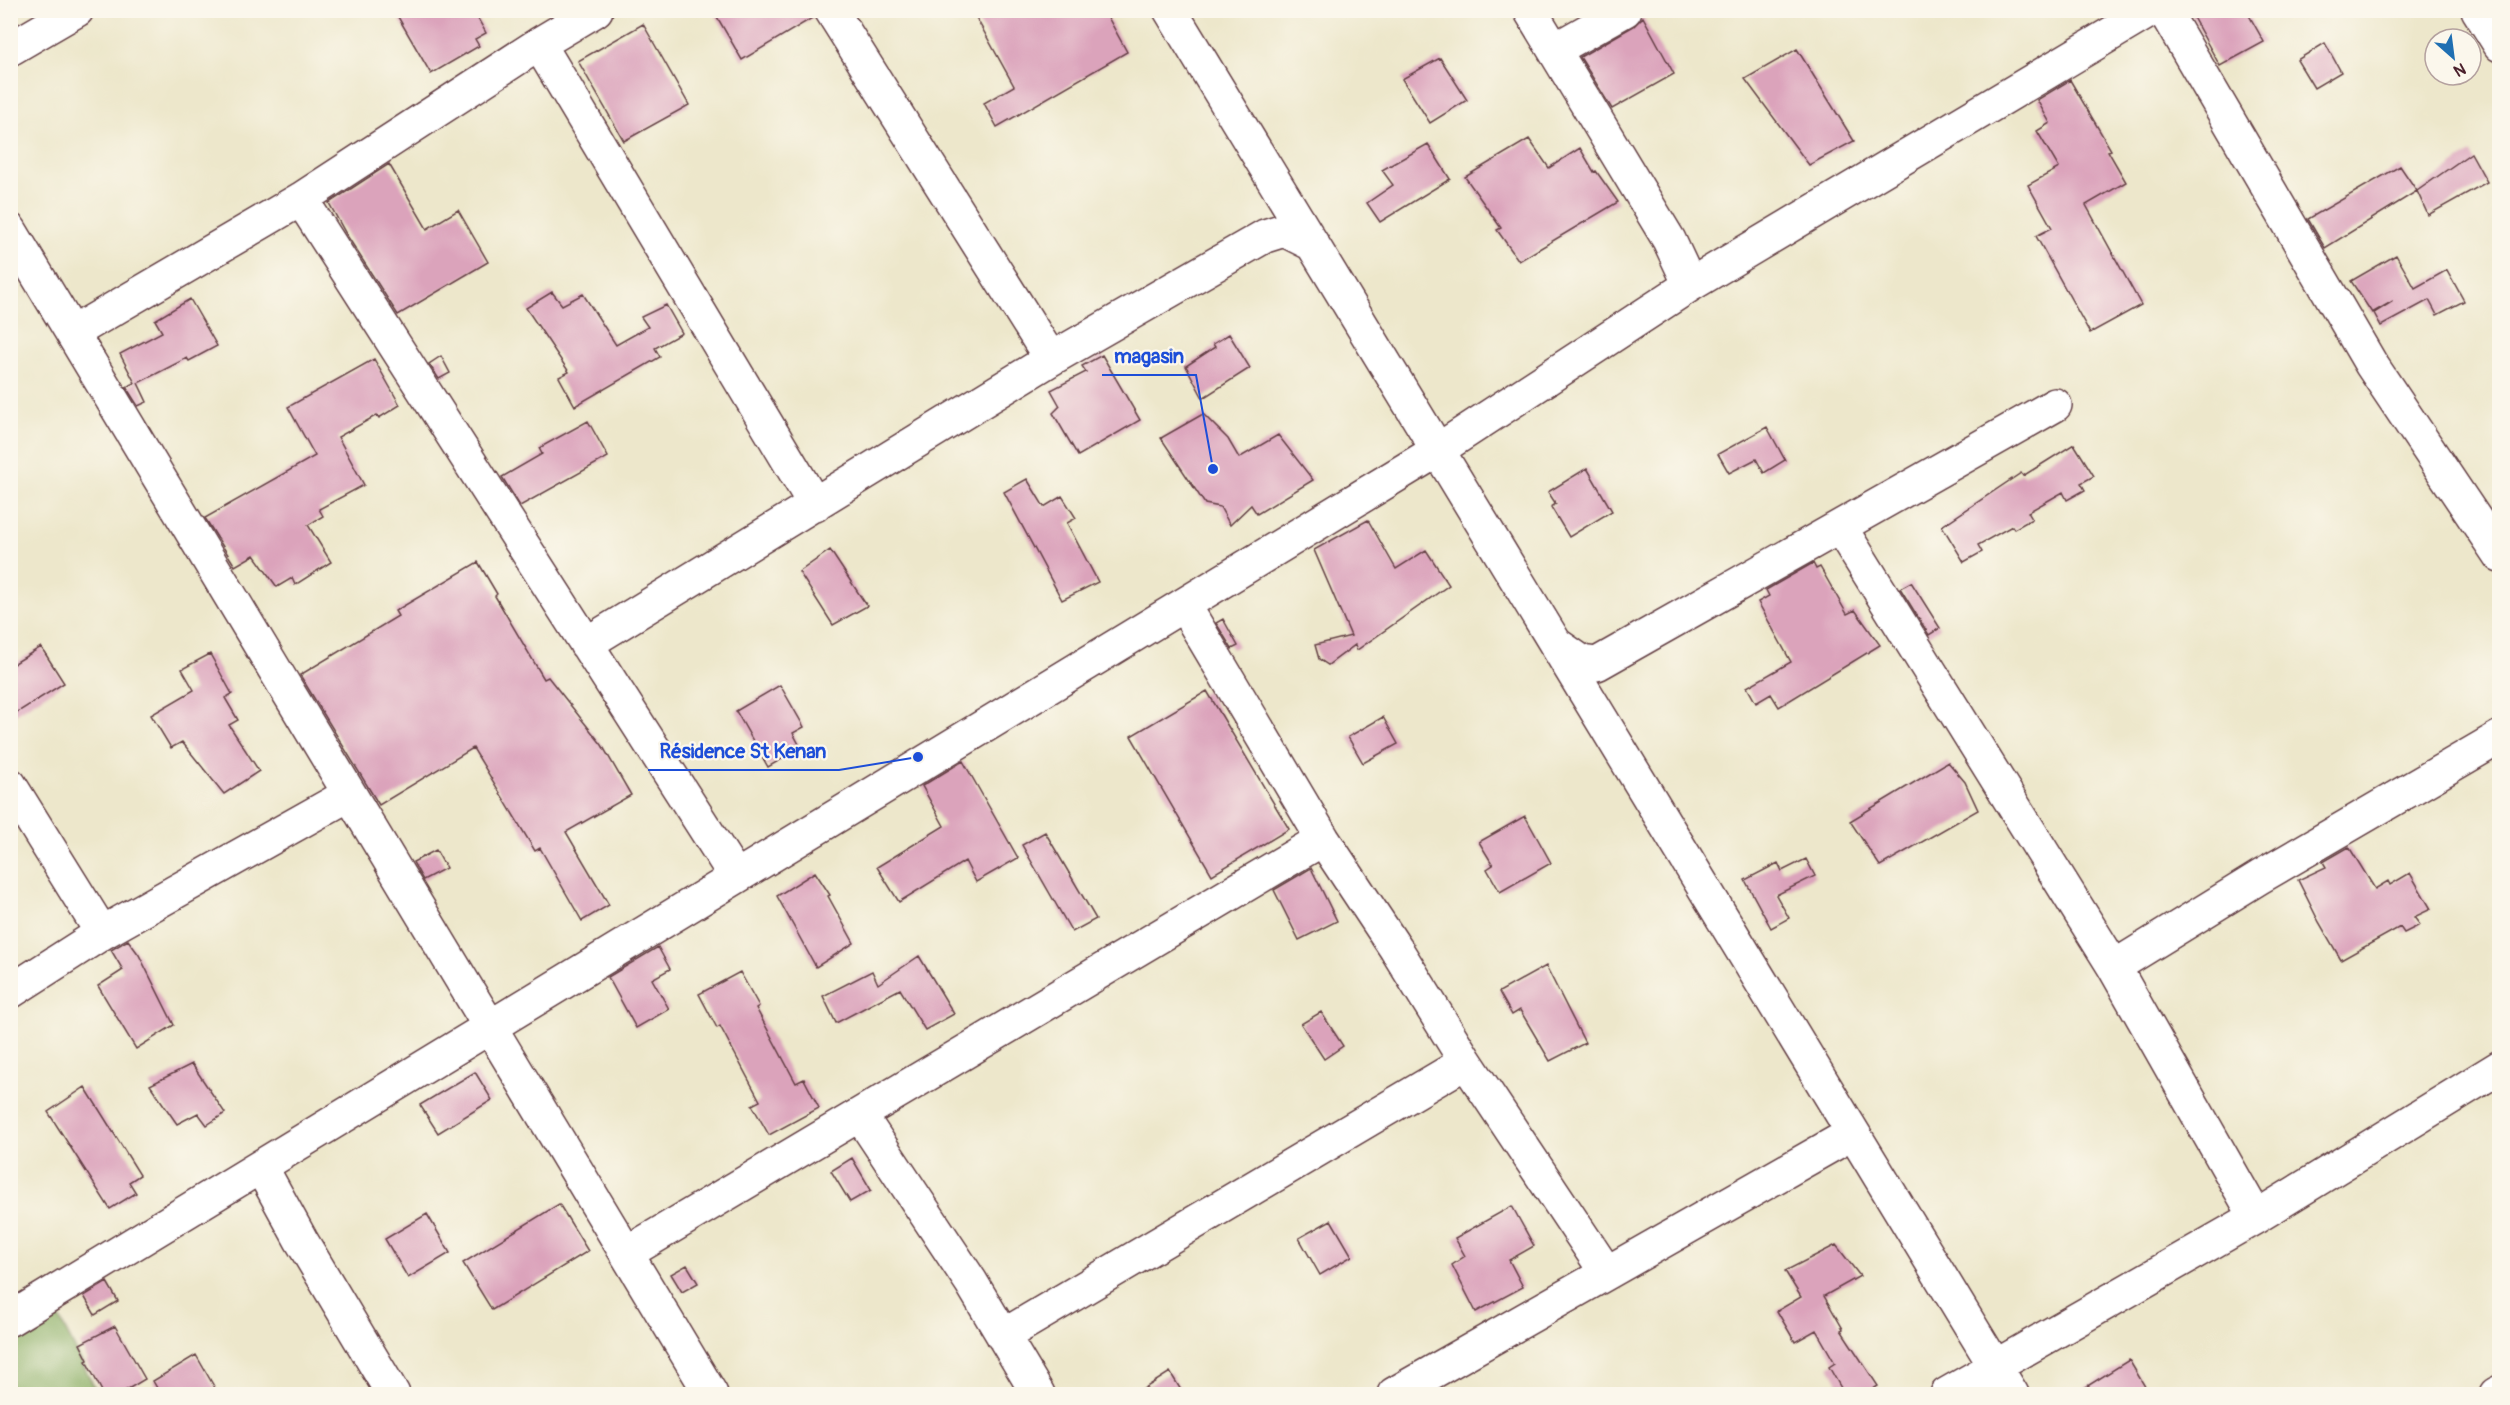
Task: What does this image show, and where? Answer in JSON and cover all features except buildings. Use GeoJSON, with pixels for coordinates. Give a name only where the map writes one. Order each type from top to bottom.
{"type":"FeatureCollection","features":[{"type":"Feature","properties":{"kind":"street"},"geometry":{"type":"LineString","coordinates":[[10,49],[77,10]]}},
{"type":"Feature","properties":{"kind":"street"},"geometry":{"type":"LineString","coordinates":[[74,332],[301,199],[539,44],[596,10]]}},
{"type":"Feature","properties":{"kind":"street"},"geometry":{"type":"LineString","coordinates":[[831,10],[1051,359]]}},
{"type":"Feature","properties":{"kind":"street"},"geometry":{"type":"LineString","coordinates":[[1170,10],[2012,1395]]}},
{"type":"Feature","properties":{"kind":"street"},"geometry":{"type":"LineString","coordinates":[[1530,10],[1669,240],[1690,285]]}},
{"type":"Feature","properties":{"kind":"street"},"geometry":{"type":"LineString","coordinates":[[1554,50],[1625,10]]}},
{"type":"Feature","properties":{"kind":"street"},"geometry":{"type":"LineString","coordinates":[[10,1319],[1438,450],[1690,285],[2151,10]]}},
{"type":"Feature","properties":{"kind":"street"},"geometry":{"type":"LineString","coordinates":[[2164,10],[2371,364],[2499,556]]}},
{"type":"Feature","properties":{"kind":"street"},"geometry":{"type":"LineString","coordinates":[[2478,10],[2499,45]]}},
{"type":"Feature","properties":{"kind":"street"},"geometry":{"type":"LineString","coordinates":[[539,44],[815,505]]}},
{"type":"Feature","properties":{"kind":"street"},"geometry":{"type":"LineString","coordinates":[[301,199],[736,877]]}},
{"type":"Feature","properties":{"kind":"street"},"geometry":{"type":"LineString","coordinates":[[10,230],[74,332],[348,795],[491,1026],[711,1395]]}},
{"type":"Feature","properties":{"kind":"street"},"geometry":{"type":"LineString","coordinates":[[586,644],[1051,359],[1265,236],[1284,230],[1312,244]]}},
{"type":"Feature","properties":{"kind":"street"},"geometry":{"type":"LineString","coordinates":[[1554,643],[1582,662],[1598,664],[2055,405]]}},
{"type":"Feature","properties":{"kind":"street"},"geometry":{"type":"LineString","coordinates":[[1840,527],[2114,967],[2256,1217]]}},
{"type":"Feature","properties":{"kind":"street"},"geometry":{"type":"LineString","coordinates":[[1184,604],[1323,839],[1396,949],[1466,1062],[1606,1272]]}},
{"type":"Feature","properties":{"kind":"street"},"geometry":{"type":"LineString","coordinates":[[2114,967],[2259,877],[2499,737]]}},
{"type":"Feature","properties":{"kind":"street"},"geometry":{"type":"LineString","coordinates":[[10,785],[102,933]]}},
{"type":"Feature","properties":{"kind":"street"},"geometry":{"type":"LineString","coordinates":[[10,992],[102,933],[348,795]]}},
{"type":"Feature","properties":{"kind":"street"},"geometry":{"type":"LineString","coordinates":[[627,1253],[1323,839]]}},
{"type":"Feature","properties":{"kind":"street"},"geometry":{"type":"LineString","coordinates":[[1003,1336],[1466,1062]]}},
{"type":"Feature","properties":{"kind":"street"},"geometry":{"type":"LineString","coordinates":[[1947,1395],[2256,1217],[2499,1067]]}},
{"type":"Feature","properties":{"kind":"street"},"geometry":{"type":"LineString","coordinates":[[860,1115],[971,1282],[1038,1395]]}},
{"type":"Feature","properties":{"kind":"street"},"geometry":{"type":"LineString","coordinates":[[1394,1395],[1853,1133]]}},
{"type":"Feature","properties":{"kind":"street"},"geometry":{"type":"LineString","coordinates":[[261,1167],[393,1395]]}},
{"type":"Feature","properties":{"kind":"green space"},"geometry":{"type":"Polygon","coordinates":[[[47,1294],[98,1394],[11,1394],[10,1315],[47,1294]]]}},
{"type":"Feature","properties":{"kind":"place","name":"magasin"},"geometry":{"type":"Point","coordinates":[1213,469]}},
{"type":"Feature","properties":{"kind":"place","name":"Résidence St Kenan"},"geometry":{"type":"Point","coordinates":[918,757]}}]}
